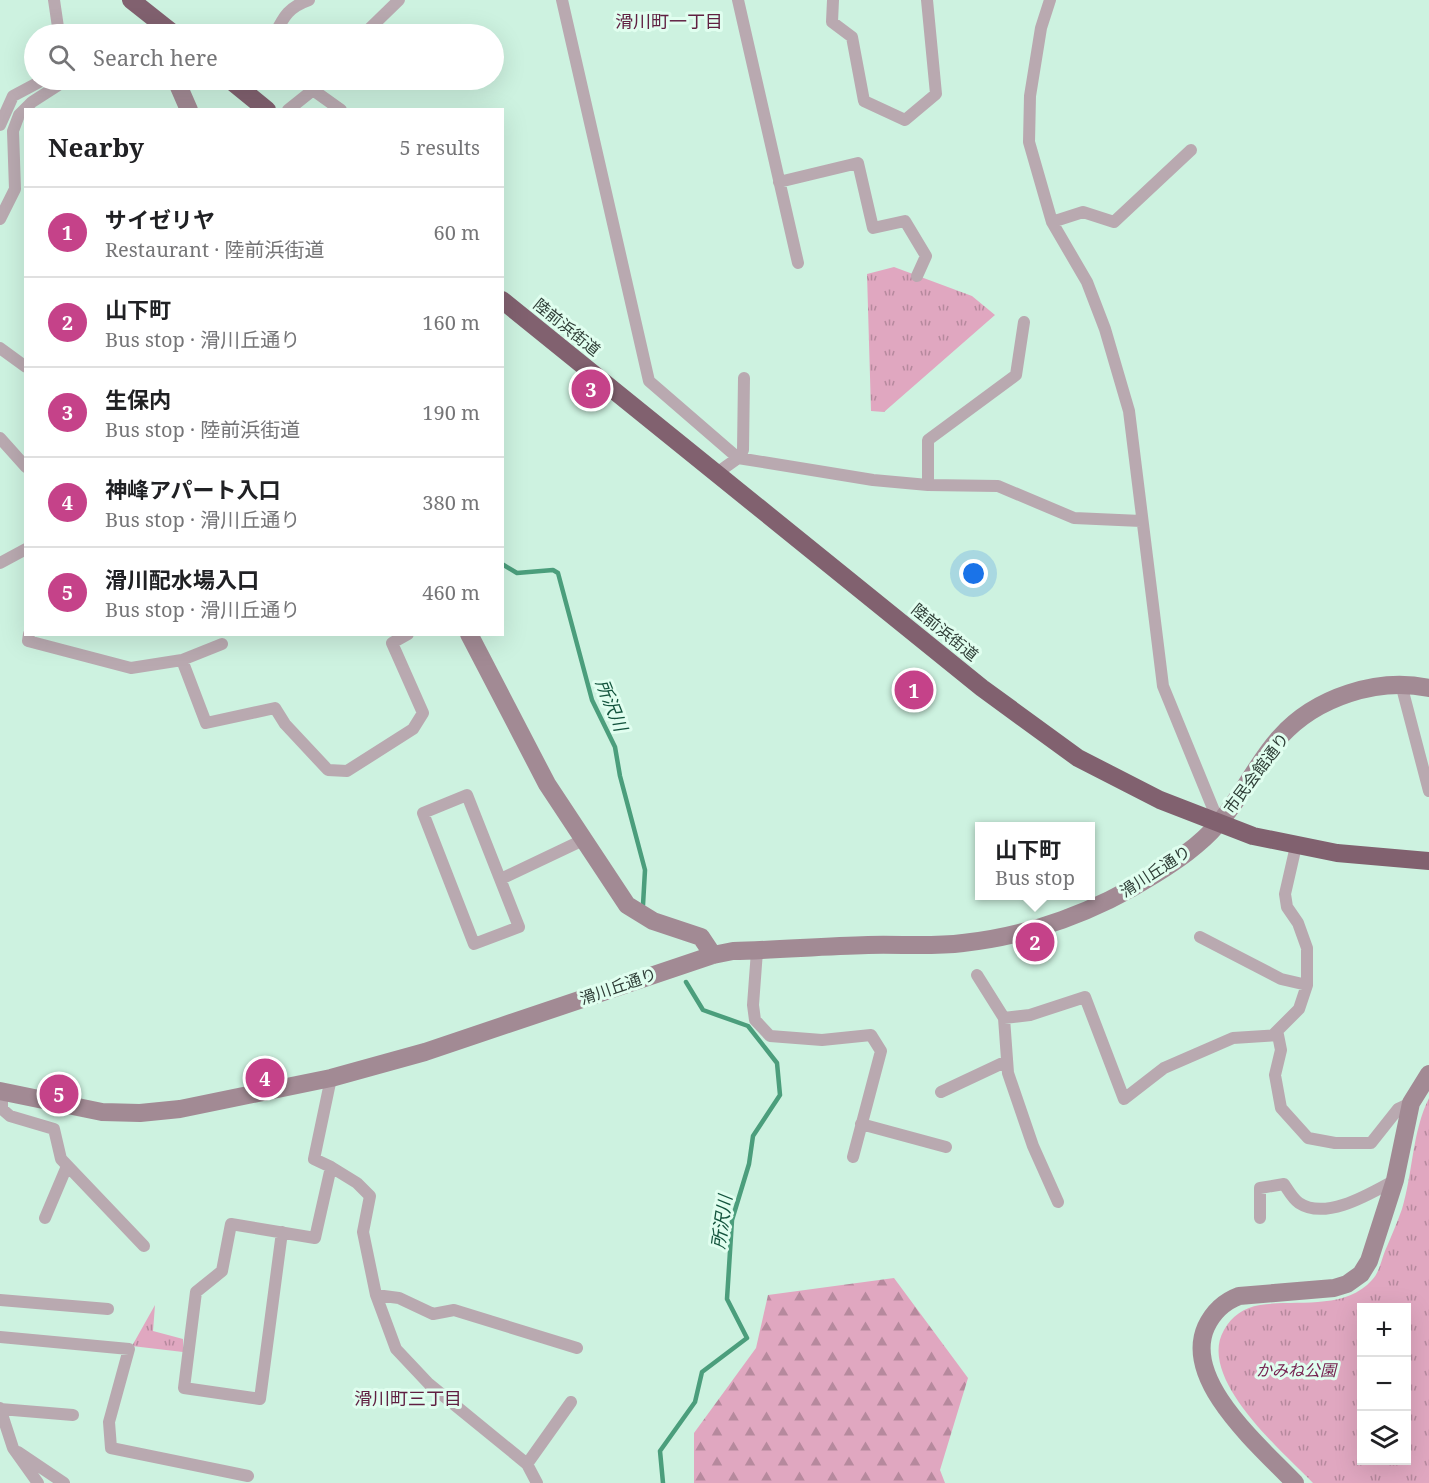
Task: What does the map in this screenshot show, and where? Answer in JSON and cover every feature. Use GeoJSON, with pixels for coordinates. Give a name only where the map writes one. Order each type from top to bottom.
{"type":"FeatureCollection","features":[{"type":"Feature","properties":{"kind":"highway"},"geometry":{"type":"LineString","coordinates":[[131,0],[161,24]]}},
{"type":"Feature","properties":{"kind":"highway"},"geometry":{"type":"LineString","coordinates":[[253,90],[266,108]]}},
{"type":"Feature","properties":{"kind":"highway","name":"陸前浜街道"},"geometry":{"type":"LineString","coordinates":[[504,302],[1042,734],[1107,775],[1252,836],[1296,846],[1374,858],[1429,861]]}},
{"type":"Feature","properties":{"kind":"street"},"geometry":{"type":"LineString","coordinates":[[54,0],[58,24]]}},
{"type":"Feature","properties":{"kind":"street"},"geometry":{"type":"LineString","coordinates":[[280,24],[285,14],[293,6],[309,0]]}},
{"type":"Feature","properties":{"kind":"street"},"geometry":{"type":"LineString","coordinates":[[374,24],[399,0]]}},
{"type":"Feature","properties":{"kind":"street"},"geometry":{"type":"LineString","coordinates":[[562,0],[649,381],[738,458],[873,480],[928,485],[998,486],[1074,518],[1141,521]]}},
{"type":"Feature","properties":{"kind":"street"},"geometry":{"type":"LineString","coordinates":[[738,0],[798,263]]}},
{"type":"Feature","properties":{"kind":"street"},"geometry":{"type":"LineString","coordinates":[[833,0],[832,22],[852,37],[864,101],[905,120],[936,94],[927,0]]}},
{"type":"Feature","properties":{"kind":"street"},"geometry":{"type":"LineString","coordinates":[[1050,0],[1041,28],[1030,96],[1029,142],[1052,222],[1087,282],[1111,349],[1129,411],[1163,686],[1219,824]]}},
{"type":"Feature","properties":{"kind":"street"},"geometry":{"type":"LineString","coordinates":[[0,124],[13,96],[24,90]]}},
{"type":"Feature","properties":{"kind":"street"},"geometry":{"type":"LineString","coordinates":[[26,108],[51,90]]}},
{"type":"Feature","properties":{"kind":"street"},"geometry":{"type":"LineString","coordinates":[[180,90],[188,108]]}},
{"type":"Feature","properties":{"kind":"street"},"geometry":{"type":"LineString","coordinates":[[290,108],[313,90],[338,108]]}},
{"type":"Feature","properties":{"kind":"street"},"geometry":{"type":"LineString","coordinates":[[0,219],[15,189],[13,130],[18,115],[24,109]]}},
{"type":"Feature","properties":{"kind":"street"},"geometry":{"type":"LineString","coordinates":[[1052,222],[1083,212],[1114,222],[1191,150]]}},
{"type":"Feature","properties":{"kind":"street"},"geometry":{"type":"LineString","coordinates":[[779,182],[858,163],[873,228],[905,221],[926,256],[917,276]]}},
{"type":"Feature","properties":{"kind":"street"},"geometry":{"type":"LineString","coordinates":[[928,485],[928,440],[1016,375],[1024,322]]}},
{"type":"Feature","properties":{"kind":"street"},"geometry":{"type":"LineString","coordinates":[[0,348],[24,366]]}},
{"type":"Feature","properties":{"kind":"street"},"geometry":{"type":"LineString","coordinates":[[717,473],[738,458],[742,450],[744,378]]}},
{"type":"Feature","properties":{"kind":"street"},"geometry":{"type":"LineString","coordinates":[[0,438],[24,465]]}},
{"type":"Feature","properties":{"kind":"street"},"geometry":{"type":"LineString","coordinates":[[0,563],[24,550]]}},
{"type":"Feature","properties":{"kind":"street"},"geometry":{"type":"LineString","coordinates":[[29,636],[28,641],[131,668],[182,660],[222,644]]}},
{"type":"Feature","properties":{"kind":"street"},"geometry":{"type":"LineString","coordinates":[[182,660],[206,723],[274,708],[285,724],[328,770],[347,771],[413,729],[423,713],[392,643],[404,636]]}},
{"type":"Feature","properties":{"kind":"street"},"geometry":{"type":"LineString","coordinates":[[470,636],[520,736],[582,840],[627,905],[653,921],[701,937],[713,955]]}},
{"type":"Feature","properties":{"kind":"street"},"geometry":{"type":"LineString","coordinates":[[1401,684],[1429,791]]}},
{"type":"Feature","properties":{"kind":"street","name":"市民会館通り"},"geometry":{"type":"LineString","coordinates":[[1219,824],[1280,736],[1315,709],[1343,695],[1401,684],[1429,688]]}},
{"type":"Feature","properties":{"kind":"street"},"geometry":{"type":"LineString","coordinates":[[467,795],[501,879],[519,927],[474,944],[423,813],[467,795]]}},
{"type":"Feature","properties":{"kind":"street","name":"滑川丘通り"},"geometry":{"type":"LineString","coordinates":[[1,1091],[102,1112],[140,1113],[180,1109],[331,1078],[468,1038],[659,971],[713,955],[757,951],[961,944],[1014,935],[1079,913],[1120,895],[1162,870],[1205,838],[1219,824]]}},
{"type":"Feature","properties":{"kind":"street"},"geometry":{"type":"LineString","coordinates":[[501,879],[582,840]]}},
{"type":"Feature","properties":{"kind":"street"},"geometry":{"type":"LineString","coordinates":[[1274,1035],[1299,1009],[1307,985],[1307,948],[1298,923],[1287,907],[1286,894],[1296,846]]}},
{"type":"Feature","properties":{"kind":"street"},"geometry":{"type":"LineString","coordinates":[[1200,937],[1281,979],[1307,985]]}},
{"type":"Feature","properties":{"kind":"street"},"geometry":{"type":"LineString","coordinates":[[757,951],[753,1005],[755,1020],[770,1036],[822,1040],[871,1035],[881,1051],[853,1157]]}},
{"type":"Feature","properties":{"kind":"street"},"geometry":{"type":"LineString","coordinates":[[977,975],[1004,1018],[1008,1073],[1033,1146],[1059,1202]]}},
{"type":"Feature","properties":{"kind":"street"},"geometry":{"type":"LineString","coordinates":[[1004,1018],[1030,1015],[1085,997],[1124,1099],[1164,1068],[1223,1042],[1233,1038],[1278,1035],[1281,1050],[1275,1075],[1281,1108],[1308,1137],[1335,1143],[1371,1143],[1398,1109],[1412,1103]]}},
{"type":"Feature","properties":{"kind":"street"},"geometry":{"type":"LineString","coordinates":[[940,1092],[1007,1061]]}},
{"type":"Feature","properties":{"kind":"street"},"geometry":{"type":"LineString","coordinates":[[1295,1483],[1239,1424],[1220,1400],[1203,1364],[1200,1347],[1205,1331],[1210,1319],[1226,1301],[1239,1296],[1334,1288],[1347,1284],[1361,1274],[1369,1261],[1395,1180],[1412,1103],[1419,1087],[1429,1074]]}},
{"type":"Feature","properties":{"kind":"street"},"geometry":{"type":"LineString","coordinates":[[331,1078],[315,1159],[357,1183],[370,1196],[363,1232],[376,1295],[396,1349],[429,1384],[527,1464],[537,1483]]}},
{"type":"Feature","properties":{"kind":"street"},"geometry":{"type":"LineString","coordinates":[[1,1091],[2,1109],[10,1116],[54,1129],[60,1159],[144,1246]]}},
{"type":"Feature","properties":{"kind":"street"},"geometry":{"type":"LineString","coordinates":[[861,1124],[946,1147]]}},
{"type":"Feature","properties":{"kind":"street"},"geometry":{"type":"LineString","coordinates":[[45,1218],[67,1166]]}},
{"type":"Feature","properties":{"kind":"street"},"geometry":{"type":"LineString","coordinates":[[282,1233],[260,1399],[184,1388],[196,1292],[222,1271],[231,1224],[315,1238],[331,1167]]}},
{"type":"Feature","properties":{"kind":"street"},"geometry":{"type":"LineString","coordinates":[[1260,1218],[1260,1188],[1284,1184],[1297,1202],[1310,1208],[1345,1205],[1395,1180]]}},
{"type":"Feature","properties":{"kind":"street"},"geometry":{"type":"LineString","coordinates":[[376,1295],[399,1298],[433,1314],[454,1310],[577,1348]]}},
{"type":"Feature","properties":{"kind":"street"},"geometry":{"type":"LineString","coordinates":[[0,1300],[108,1309]]}},
{"type":"Feature","properties":{"kind":"street"},"geometry":{"type":"LineString","coordinates":[[0,1337],[129,1349],[109,1422],[111,1448],[248,1476]]}},
{"type":"Feature","properties":{"kind":"street"},"geometry":{"type":"LineString","coordinates":[[527,1464],[571,1402]]}},
{"type":"Feature","properties":{"kind":"street"},"geometry":{"type":"LineString","coordinates":[[38,1483],[13,1448],[0,1408],[73,1415]]}},
{"type":"Feature","properties":{"kind":"street"},"geometry":{"type":"LineString","coordinates":[[13,1448],[64,1483]]}},
{"type":"Feature","properties":{"kind":"green space"},"geometry":{"type":"Polygon","coordinates":[[[894,267],[972,296],[995,315],[884,412],[871,411],[867,274],[894,267]]]}},
{"type":"Feature","properties":{"kind":"green space","name":"かみね公園"},"geometry":{"type":"Polygon","coordinates":[[[1429,1098],[1429,1483],[1313,1483],[1264,1434],[1232,1391],[1222,1370],[1219,1349],[1224,1330],[1234,1317],[1248,1308],[1274,1303],[1334,1300],[1361,1290],[1372,1280],[1402,1209],[1419,1125],[1429,1098]]]}},
{"type":"Feature","properties":{"kind":"green space"},"geometry":{"type":"Polygon","coordinates":[[[894,1278],[968,1378],[940,1470],[945,1483],[694,1483],[694,1433],[756,1348],[768,1295],[894,1278]]]}},
{"type":"Feature","properties":{"kind":"green space"},"geometry":{"type":"Polygon","coordinates":[[[155,1305],[153,1331],[183,1339],[183,1352],[132,1346],[155,1305]]]}},
{"type":"Feature","properties":{"kind":"waterway","name":"所沢川"},"geometry":{"type":"LineString","coordinates":[[504,565],[517,573],[553,570],[558,573],[592,700],[615,747],[620,776],[645,870],[643,905]]}},
{"type":"Feature","properties":{"kind":"waterway","name":"所沢川"},"geometry":{"type":"LineString","coordinates":[[663,1483],[660,1451],[695,1402],[702,1372],[747,1338],[727,1299],[732,1220],[749,1164],[753,1136],[780,1095],[777,1063],[748,1026],[703,1010],[686,982]]}},
{"type":"Feature","properties":{"kind":"place","name":"生保内"},"geometry":{"type":"Point","coordinates":[591,389]}},
{"type":"Feature","properties":{"kind":"place","name":"サイゼリヤ"},"geometry":{"type":"Point","coordinates":[914,690]}},
{"type":"Feature","properties":{"kind":"place","name":"山下町"},"geometry":{"type":"Point","coordinates":[1035,942]}},
{"type":"Feature","properties":{"kind":"place","name":"神峰アパート入口"},"geometry":{"type":"Point","coordinates":[265,1078]}},
{"type":"Feature","properties":{"kind":"place","name":"滑川配水場入口"},"geometry":{"type":"Point","coordinates":[59,1094]}},
{"type":"Feature","properties":{"kind":"district","name":"滑川町一丁目"},"geometry":{"type":"Point","coordinates":[669,21]}},
{"type":"Feature","properties":{"kind":"district","name":"滑川町三丁目"},"geometry":{"type":"Point","coordinates":[408,1398]}}]}
